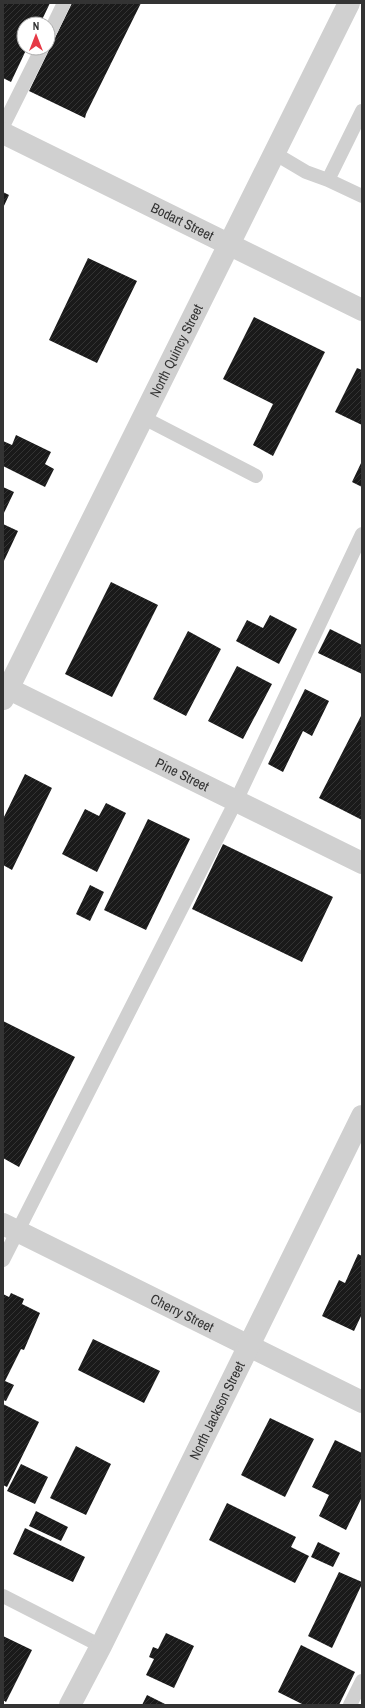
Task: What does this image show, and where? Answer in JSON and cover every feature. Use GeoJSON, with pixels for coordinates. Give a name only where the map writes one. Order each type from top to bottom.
{"type":"FeatureCollection","features":[{"type":"Feature","properties":{"kind":"street","name":"North Quincy Street"},"geometry":{"type":"LineString","coordinates":[[5,691],[349,3]]}},
{"type":"Feature","properties":{"kind":"street","name":"Bodart Street"},"geometry":{"type":"LineString","coordinates":[[3,133],[362,310]]}},
{"type":"Feature","properties":{"kind":"street","name":"Pine Street"},"geometry":{"type":"LineString","coordinates":[[5,691],[362,863]]}},
{"type":"Feature","properties":{"kind":"street","name":"North Jackson Street"},"geometry":{"type":"LineString","coordinates":[[70,1705],[101,1646],[362,1116]]}},
{"type":"Feature","properties":{"kind":"street","name":"Cherry Street"},"geometry":{"type":"LineString","coordinates":[[10,1227],[362,1402]]}},
{"type":"Feature","properties":{"kind":"lane"},"geometry":{"type":"LineString","coordinates":[[56,20],[64,3]]}},
{"type":"Feature","properties":{"kind":"lane"},"geometry":{"type":"LineString","coordinates":[[3,126],[38,56]]}},
{"type":"Feature","properties":{"kind":"lane"},"geometry":{"type":"LineString","coordinates":[[328,180],[362,111]]}},
{"type":"Feature","properties":{"kind":"lane"},"geometry":{"type":"LineString","coordinates":[[274,153],[306,172],[328,180],[362,196]]}},
{"type":"Feature","properties":{"kind":"lane"},"geometry":{"type":"LineString","coordinates":[[142,417],[256,476]]}},
{"type":"Feature","properties":{"kind":"lane"},"geometry":{"type":"LineString","coordinates":[[3,1260],[10,1227],[236,801],[362,534]]}},
{"type":"Feature","properties":{"kind":"lane"},"geometry":{"type":"LineString","coordinates":[[3,1596],[101,1646]]}},
{"type":"Feature","properties":{"kind":"lane"},"geometry":{"type":"LineString","coordinates":[[350,1705],[362,1681]]}},
{"type":"Feature","properties":{"kind":"building"},"geometry":{"type":"Polygon","coordinates":[[[3,3],[50,3],[44,16],[16,16],[16,56],[23,56],[11,82],[3,78],[3,3]]]}},
{"type":"Feature","properties":{"kind":"building"},"geometry":{"type":"Polygon","coordinates":[[[72,3],[141,3],[85,118],[29,91],[46,56],[56,56],[56,36],[72,3]]]}},
{"type":"Feature","properties":{"kind":"building"},"geometry":{"type":"Polygon","coordinates":[[[3,192],[9,195],[3,208],[3,192]]]}},
{"type":"Feature","properties":{"kind":"building"},"geometry":{"type":"Polygon","coordinates":[[[88,258],[137,281],[97,363],[49,340],[88,258]]]}},
{"type":"Feature","properties":{"kind":"building"},"geometry":{"type":"Polygon","coordinates":[[[254,317],[325,352],[273,456],[253,445],[273,404],[223,379],[254,317]]]}},
{"type":"Feature","properties":{"kind":"building"},"geometry":{"type":"Polygon","coordinates":[[[357,368],[362,370],[362,425],[335,412],[357,368]]]}},
{"type":"Feature","properties":{"kind":"building"},"geometry":{"type":"Polygon","coordinates":[[[16,435],[51,452],[45,464],[54,469],[45,487],[3,466],[3,441],[12,445],[16,435]]]}},
{"type":"Feature","properties":{"kind":"building"},"geometry":{"type":"Polygon","coordinates":[[[362,461],[362,487],[352,482],[362,461]]]}},
{"type":"Feature","properties":{"kind":"building"},"geometry":{"type":"Polygon","coordinates":[[[3,487],[14,492],[3,515],[3,487]]]}},
{"type":"Feature","properties":{"kind":"building"},"geometry":{"type":"Polygon","coordinates":[[[3,524],[18,531],[3,563],[3,524]]]}},
{"type":"Feature","properties":{"kind":"building"},"geometry":{"type":"Polygon","coordinates":[[[111,582],[158,605],[112,697],[65,674],[111,582]]]}},
{"type":"Feature","properties":{"kind":"building"},"geometry":{"type":"Polygon","coordinates":[[[270,615],[297,629],[279,664],[236,641],[247,620],[263,628],[270,615]]]}},
{"type":"Feature","properties":{"kind":"building"},"geometry":{"type":"Polygon","coordinates":[[[330,629],[362,645],[362,674],[318,653],[330,629]]]}},
{"type":"Feature","properties":{"kind":"building"},"geometry":{"type":"Polygon","coordinates":[[[188,631],[221,649],[186,716],[153,699],[188,631]]]}},
{"type":"Feature","properties":{"kind":"building"},"geometry":{"type":"Polygon","coordinates":[[[237,666],[272,684],[243,739],[208,721],[237,666]]]}},
{"type":"Feature","properties":{"kind":"building"},"geometry":{"type":"Polygon","coordinates":[[[305,689],[329,701],[312,736],[303,731],[283,772],[268,764],[305,689]]]}},
{"type":"Feature","properties":{"kind":"building"},"geometry":{"type":"Polygon","coordinates":[[[362,714],[362,820],[319,798],[362,714]]]}},
{"type":"Feature","properties":{"kind":"building"},"geometry":{"type":"Polygon","coordinates":[[[25,774],[52,788],[12,870],[3,865],[3,819],[25,774]]]}},
{"type":"Feature","properties":{"kind":"building"},"geometry":{"type":"Polygon","coordinates":[[[106,803],[126,813],[97,872],[62,854],[85,809],[99,816],[106,803]]]}},
{"type":"Feature","properties":{"kind":"building"},"geometry":{"type":"Polygon","coordinates":[[[148,819],[190,839],[146,930],[104,910],[148,819]]]}},
{"type":"Feature","properties":{"kind":"building"},"geometry":{"type":"Polygon","coordinates":[[[223,844],[333,897],[302,962],[192,909],[223,844]]]}},
{"type":"Feature","properties":{"kind":"building"},"geometry":{"type":"Polygon","coordinates":[[[90,885],[104,892],[90,921],[76,914],[90,885]]]}},
{"type":"Feature","properties":{"kind":"building"},"geometry":{"type":"Polygon","coordinates":[[[3,1021],[75,1057],[19,1167],[3,1158],[3,1021]]]}},
{"type":"Feature","properties":{"kind":"building"},"geometry":{"type":"Polygon","coordinates":[[[358,1254],[362,1256],[362,1314],[354,1331],[322,1316],[339,1280],[345,1283],[358,1254]]]}},
{"type":"Feature","properties":{"kind":"building"},"geometry":{"type":"Polygon","coordinates":[[[11,1293],[24,1299],[22,1304],[40,1313],[24,1350],[21,1349],[5,1381],[14,1385],[6,1401],[3,1400],[3,1294],[9,1297],[11,1293]]]}},
{"type":"Feature","properties":{"kind":"building"},"geometry":{"type":"Polygon","coordinates":[[[93,1339],[160,1371],[144,1403],[78,1370],[93,1339]]]}},
{"type":"Feature","properties":{"kind":"building"},"geometry":{"type":"Polygon","coordinates":[[[3,1404],[39,1422],[7,1487],[3,1485],[3,1404]]]}},
{"type":"Feature","properties":{"kind":"building"},"geometry":{"type":"Polygon","coordinates":[[[270,1418],[314,1439],[285,1497],[241,1475],[270,1418]]]}},
{"type":"Feature","properties":{"kind":"building"},"geometry":{"type":"Polygon","coordinates":[[[335,1440],[362,1453],[362,1497],[346,1530],[319,1516],[329,1495],[312,1487],[335,1440]]]}},
{"type":"Feature","properties":{"kind":"building"},"geometry":{"type":"Polygon","coordinates":[[[76,1446],[111,1464],[86,1515],[50,1498],[76,1446]]]}},
{"type":"Feature","properties":{"kind":"building"},"geometry":{"type":"Polygon","coordinates":[[[21,1464],[48,1477],[35,1504],[7,1491],[21,1464]]]}},
{"type":"Feature","properties":{"kind":"building"},"geometry":{"type":"Polygon","coordinates":[[[227,1503],[296,1537],[291,1547],[309,1556],[295,1583],[209,1540],[227,1503]]]}},
{"type":"Feature","properties":{"kind":"building"},"geometry":{"type":"Polygon","coordinates":[[[36,1511],[68,1527],[61,1541],[29,1526],[36,1511]]]}},
{"type":"Feature","properties":{"kind":"building"},"geometry":{"type":"Polygon","coordinates":[[[25,1528],[85,1557],[73,1582],[13,1554],[25,1528]]]}},
{"type":"Feature","properties":{"kind":"building"},"geometry":{"type":"Polygon","coordinates":[[[318,1542],[340,1553],[333,1567],[311,1557],[318,1542]]]}},
{"type":"Feature","properties":{"kind":"building"},"geometry":{"type":"Polygon","coordinates":[[[339,1572],[362,1582],[362,1584],[332,1648],[308,1636],[339,1572]]]}},
{"type":"Feature","properties":{"kind":"building"},"geometry":{"type":"Polygon","coordinates":[[[166,1633],[194,1646],[174,1688],[146,1675],[154,1659],[149,1657],[153,1647],[158,1649],[166,1633]]]}},
{"type":"Feature","properties":{"kind":"building"},"geometry":{"type":"Polygon","coordinates":[[[3,1636],[32,1650],[6,1702],[3,1700],[3,1636]]]}},
{"type":"Feature","properties":{"kind":"building"},"geometry":{"type":"Polygon","coordinates":[[[301,1645],[355,1672],[339,1705],[304,1705],[278,1692],[301,1645]]]}},
{"type":"Feature","properties":{"kind":"building"},"geometry":{"type":"Polygon","coordinates":[[[147,1695],[167,1705],[142,1705],[147,1695]]]}}]}
